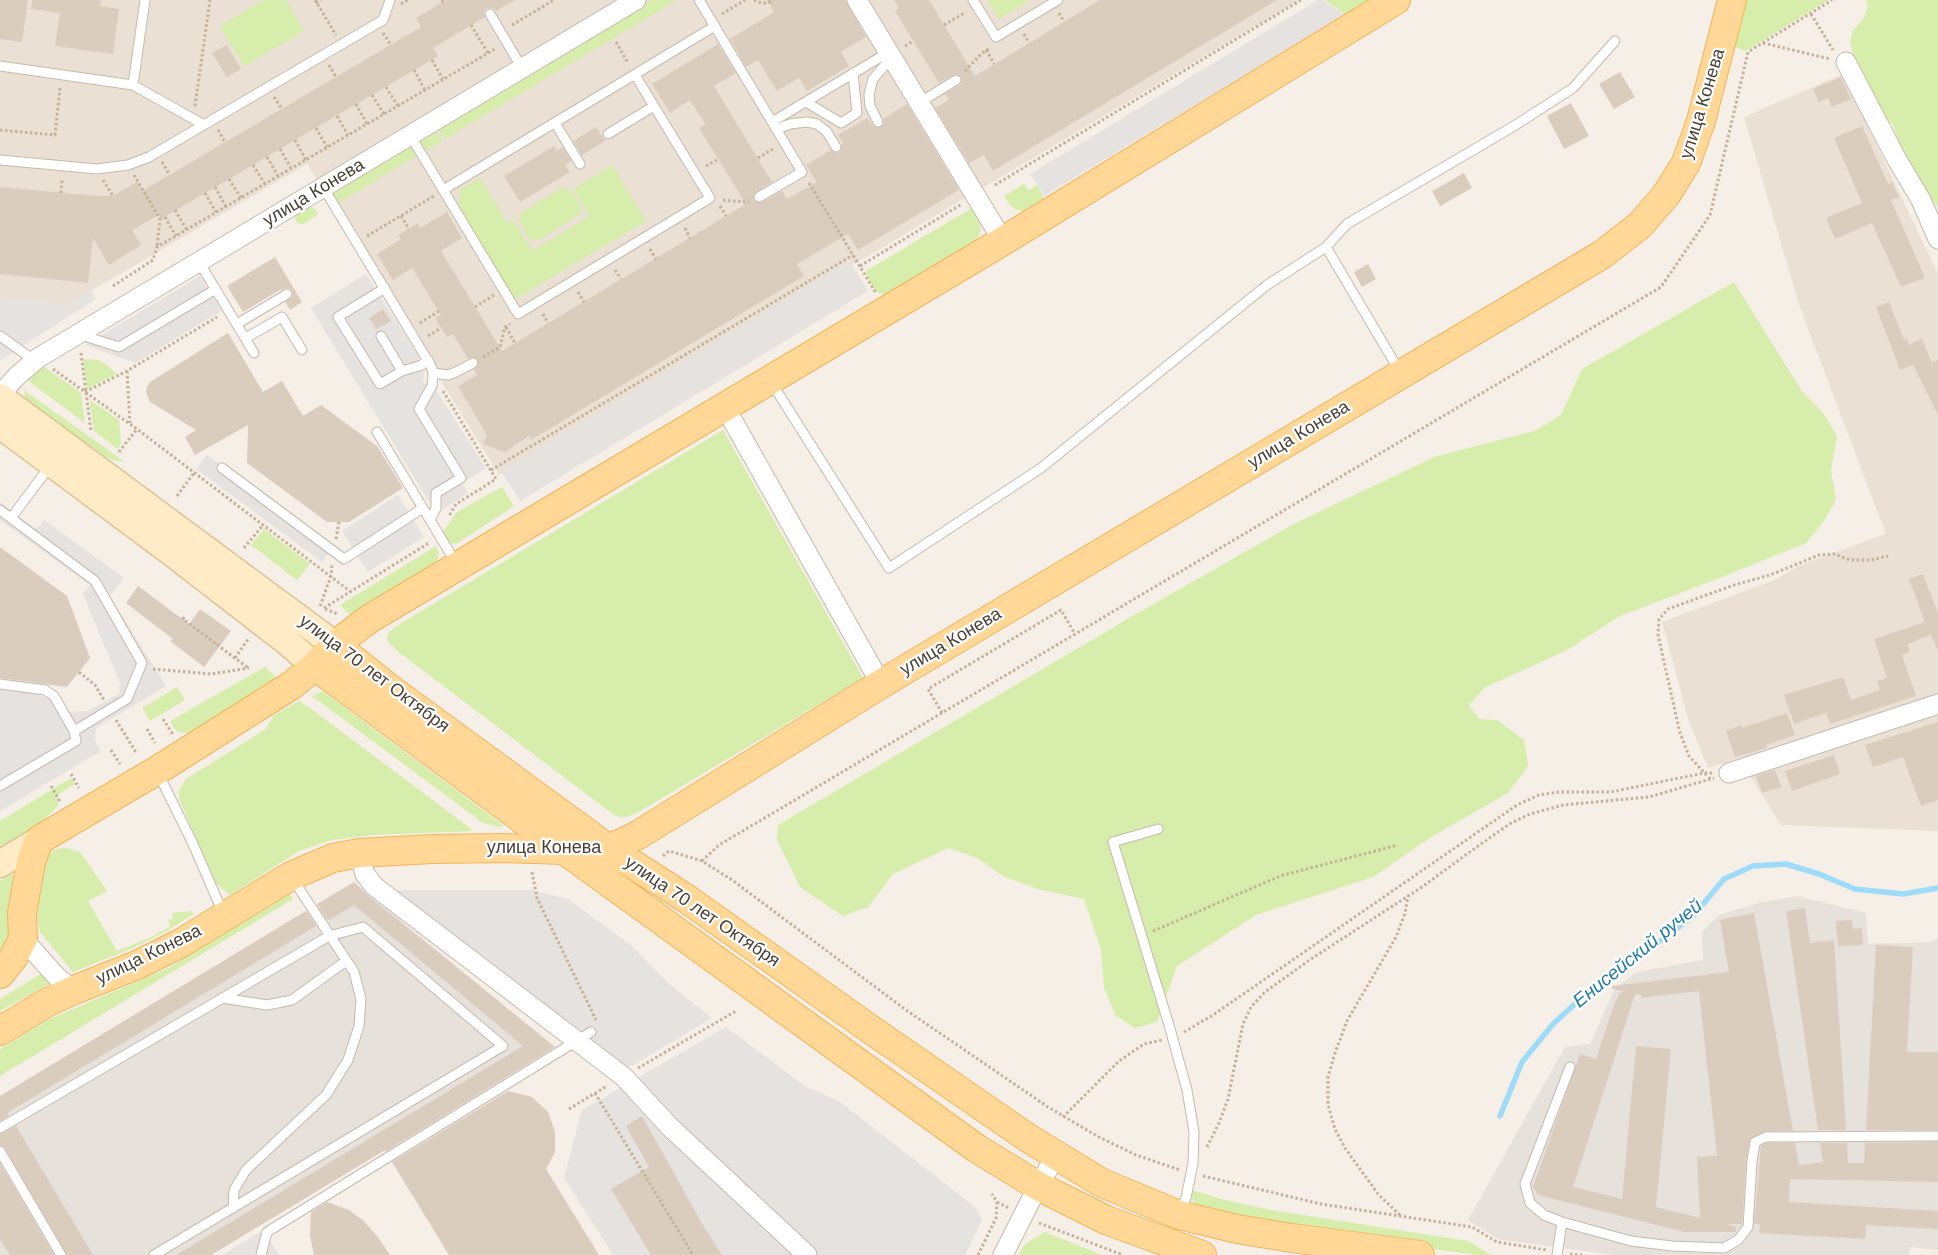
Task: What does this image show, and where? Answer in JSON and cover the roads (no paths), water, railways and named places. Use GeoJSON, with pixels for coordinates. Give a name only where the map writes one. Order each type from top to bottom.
{"type":"FeatureCollection","features":[{"type":"Feature","properties":{"kind":"main road"},"geometry":{"type":"LineString","coordinates":[[0,864],[39,840],[146,755],[292,685],[315,666],[335,645],[369,619],[1003,241],[1396,0]]}},
{"type":"Feature","properties":{"kind":"main road","name":"улица Конева"},"geometry":{"type":"LineString","coordinates":[[0,1031],[46,1003],[137,965],[181,943],[291,876],[333,858],[359,853],[433,849],[609,849],[638,835],[881,684],[1603,254],[1640,225],[1666,195],[1686,164],[1701,121],[1732,0]]}},
{"type":"Feature","properties":{"kind":"main road","name":"улица 70 лет Октября"},"geometry":{"type":"LineString","coordinates":[[0,396],[335,645],[389,688],[609,849],[687,899],[877,1034],[1056,1156],[1102,1183],[1179,1214],[1238,1229],[1420,1255]]}},
{"type":"Feature","properties":{"kind":"main road","name":"улица 70 лет Октября"},"geometry":{"type":"LineString","coordinates":[[0,426],[171,552],[286,641],[315,666],[564,850],[976,1148],[1038,1186],[1106,1220],[1202,1255]]}},
{"type":"Feature","properties":{"kind":"main road"},"geometry":{"type":"LineString","coordinates":[[0,974],[13,958],[23,939],[22,912],[31,862],[39,840]]}},
{"type":"Feature","properties":{"kind":"street","name":"улица Конева"},"geometry":{"type":"LineString","coordinates":[[0,396],[17,376],[36,360],[636,0]]}},
{"type":"Feature","properties":{"kind":"street"},"geometry":{"type":"LineString","coordinates":[[858,0],[895,52],[920,102],[1003,241]]}},
{"type":"Feature","properties":{"kind":"street"},"geometry":{"type":"LineString","coordinates":[[1846,62],[1896,158],[1921,200],[1938,239]]}},
{"type":"Feature","properties":{"kind":"street"},"geometry":{"type":"LineString","coordinates":[[725,407],[881,684]]}},
{"type":"Feature","properties":{"kind":"street"},"geometry":{"type":"LineString","coordinates":[[1729,773],[1938,704]]}},
{"type":"Feature","properties":{"kind":"street"},"geometry":{"type":"LineString","coordinates":[[359,853],[365,874],[374,886],[584,1036],[670,1128],[807,1255]]}},
{"type":"Feature","properties":{"kind":"street"},"geometry":{"type":"LineString","coordinates":[[23,939],[58,977],[74,990]]}},
{"type":"Feature","properties":{"kind":"street"},"geometry":{"type":"LineString","coordinates":[[1003,1255],[1038,1186],[1056,1156]]}},
{"type":"Feature","properties":{"kind":"lane"},"geometry":{"type":"LineString","coordinates":[[133,84],[145,0]]}},
{"type":"Feature","properties":{"kind":"lane"},"geometry":{"type":"LineString","coordinates":[[0,160],[97,169],[128,165],[149,157],[383,20],[390,0]]}},
{"type":"Feature","properties":{"kind":"lane"},"geometry":{"type":"LineString","coordinates":[[699,0],[802,172],[759,197]]}},
{"type":"Feature","properties":{"kind":"lane"},"geometry":{"type":"LineString","coordinates":[[973,0],[996,37],[1058,0]]}},
{"type":"Feature","properties":{"kind":"lane"},"geometry":{"type":"LineString","coordinates":[[490,14],[522,68]]}},
{"type":"Feature","properties":{"kind":"lane"},"geometry":{"type":"LineString","coordinates":[[443,190],[635,75],[713,23]]}},
{"type":"Feature","properties":{"kind":"lane"},"geometry":{"type":"LineString","coordinates":[[769,380],[889,568],[1041,468],[1267,285],[1326,247],[1348,224],[1514,126],[1574,88],[1616,41]]}},
{"type":"Feature","properties":{"kind":"lane"},"geometry":{"type":"LineString","coordinates":[[775,126],[806,102],[853,73],[895,52]]}},
{"type":"Feature","properties":{"kind":"lane"},"geometry":{"type":"LineString","coordinates":[[878,122],[870,106],[869,94],[873,79],[895,52]]}},
{"type":"Feature","properties":{"kind":"lane"},"geometry":{"type":"LineString","coordinates":[[0,66],[133,84],[204,125]]}},
{"type":"Feature","properties":{"kind":"lane"},"geometry":{"type":"LineString","coordinates":[[806,102],[841,123],[857,113],[853,73]]}},
{"type":"Feature","properties":{"kind":"lane"},"geometry":{"type":"LineString","coordinates":[[410,135],[518,314],[710,198],[635,75]]}},
{"type":"Feature","properties":{"kind":"lane"},"geometry":{"type":"LineString","coordinates":[[920,102],[956,80]]}},
{"type":"Feature","properties":{"kind":"lane"},"geometry":{"type":"LineString","coordinates":[[608,134],[654,106]]}},
{"type":"Feature","properties":{"kind":"lane"},"geometry":{"type":"LineString","coordinates":[[775,126],[807,122],[817,124],[827,132],[836,147]]}},
{"type":"Feature","properties":{"kind":"lane"},"geometry":{"type":"LineString","coordinates":[[555,123],[580,164]]}},
{"type":"Feature","properties":{"kind":"lane"},"geometry":{"type":"LineString","coordinates":[[323,187],[428,360],[433,373],[432,386],[419,409],[461,478],[436,493],[436,508],[430,520]]}},
{"type":"Feature","properties":{"kind":"lane"},"geometry":{"type":"LineString","coordinates":[[1326,247],[1402,374]]}},
{"type":"Feature","properties":{"kind":"lane"},"geometry":{"type":"LineString","coordinates":[[199,262],[254,353]]}},
{"type":"Feature","properties":{"kind":"lane"},"geometry":{"type":"LineString","coordinates":[[384,288],[338,317],[380,384],[402,371],[422,365],[428,360]]}},
{"type":"Feature","properties":{"kind":"lane"},"geometry":{"type":"LineString","coordinates":[[78,334],[120,347],[216,289]]}},
{"type":"Feature","properties":{"kind":"lane"},"geometry":{"type":"LineString","coordinates":[[237,324],[288,294]]}},
{"type":"Feature","properties":{"kind":"lane"},"geometry":{"type":"LineString","coordinates":[[246,338],[282,317],[302,350]]}},
{"type":"Feature","properties":{"kind":"lane"},"geometry":{"type":"LineString","coordinates":[[0,336],[36,360]]}},
{"type":"Feature","properties":{"kind":"lane"},"geometry":{"type":"LineString","coordinates":[[380,336],[402,371]]}},
{"type":"Feature","properties":{"kind":"lane"},"geometry":{"type":"LineString","coordinates":[[433,373],[448,374],[473,363]]}},
{"type":"Feature","properties":{"kind":"lane"},"geometry":{"type":"LineString","coordinates":[[378,432],[458,566]]}},
{"type":"Feature","properties":{"kind":"lane"},"geometry":{"type":"LineString","coordinates":[[11,518],[51,464]]}},
{"type":"Feature","properties":{"kind":"lane"},"geometry":{"type":"LineString","coordinates":[[222,468],[344,558],[423,508]]}},
{"type":"Feature","properties":{"kind":"lane"},"geometry":{"type":"LineString","coordinates":[[0,510],[96,581],[142,663],[127,699],[74,731]]}},
{"type":"Feature","properties":{"kind":"lane"},"geometry":{"type":"LineString","coordinates":[[0,684],[44,690],[54,696],[74,731],[76,741],[0,786]]}},
{"type":"Feature","properties":{"kind":"lane"},"geometry":{"type":"LineString","coordinates":[[146,755],[193,844],[224,916]]}},
{"type":"Feature","properties":{"kind":"lane"},"geometry":{"type":"LineString","coordinates":[[1158,829],[1113,842],[1187,1090],[1194,1132],[1193,1163],[1186,1198],[1179,1214]]}},
{"type":"Feature","properties":{"kind":"lane"},"geometry":{"type":"LineString","coordinates":[[233,1208],[234,1190],[246,1170],[326,1095],[348,1060],[359,1026],[361,999],[354,972],[291,876]]}},
{"type":"Feature","properties":{"kind":"lane"},"geometry":{"type":"LineString","coordinates":[[0,1128],[329,936],[363,927],[503,1046],[154,1255]]}},
{"type":"Feature","properties":{"kind":"lane"},"geometry":{"type":"LineString","coordinates":[[222,998],[267,1005],[292,1000],[346,960]]}},
{"type":"Feature","properties":{"kind":"lane"},"geometry":{"type":"LineString","coordinates":[[261,1255],[267,1232],[584,1036]]}},
{"type":"Feature","properties":{"kind":"lane"},"geometry":{"type":"LineString","coordinates":[[1570,1067],[1525,1184],[1530,1203],[1544,1215],[1562,1222],[1631,1241],[1672,1246],[1724,1248],[1738,1240],[1748,1228],[1755,1142],[1766,1137],[1938,1136]]}},
{"type":"Feature","properties":{"kind":"lane"},"geometry":{"type":"LineString","coordinates":[[0,1150],[61,1255]]}},
{"type":"Feature","properties":{"kind":"lane"},"geometry":{"type":"LineString","coordinates":[[1558,1254],[1562,1222]]}},
{"type":"Feature","properties":{"kind":"waterway","name":"Енисейский ручей"},"geometry":{"type":"LineString","coordinates":[[1500,1116],[1522,1062],[1553,1024],[1602,979],[1662,940],[1694,915],[1724,879],[1753,866],[1786,864],[1819,874],[1855,889],[1903,894],[1938,888]]}}]}
